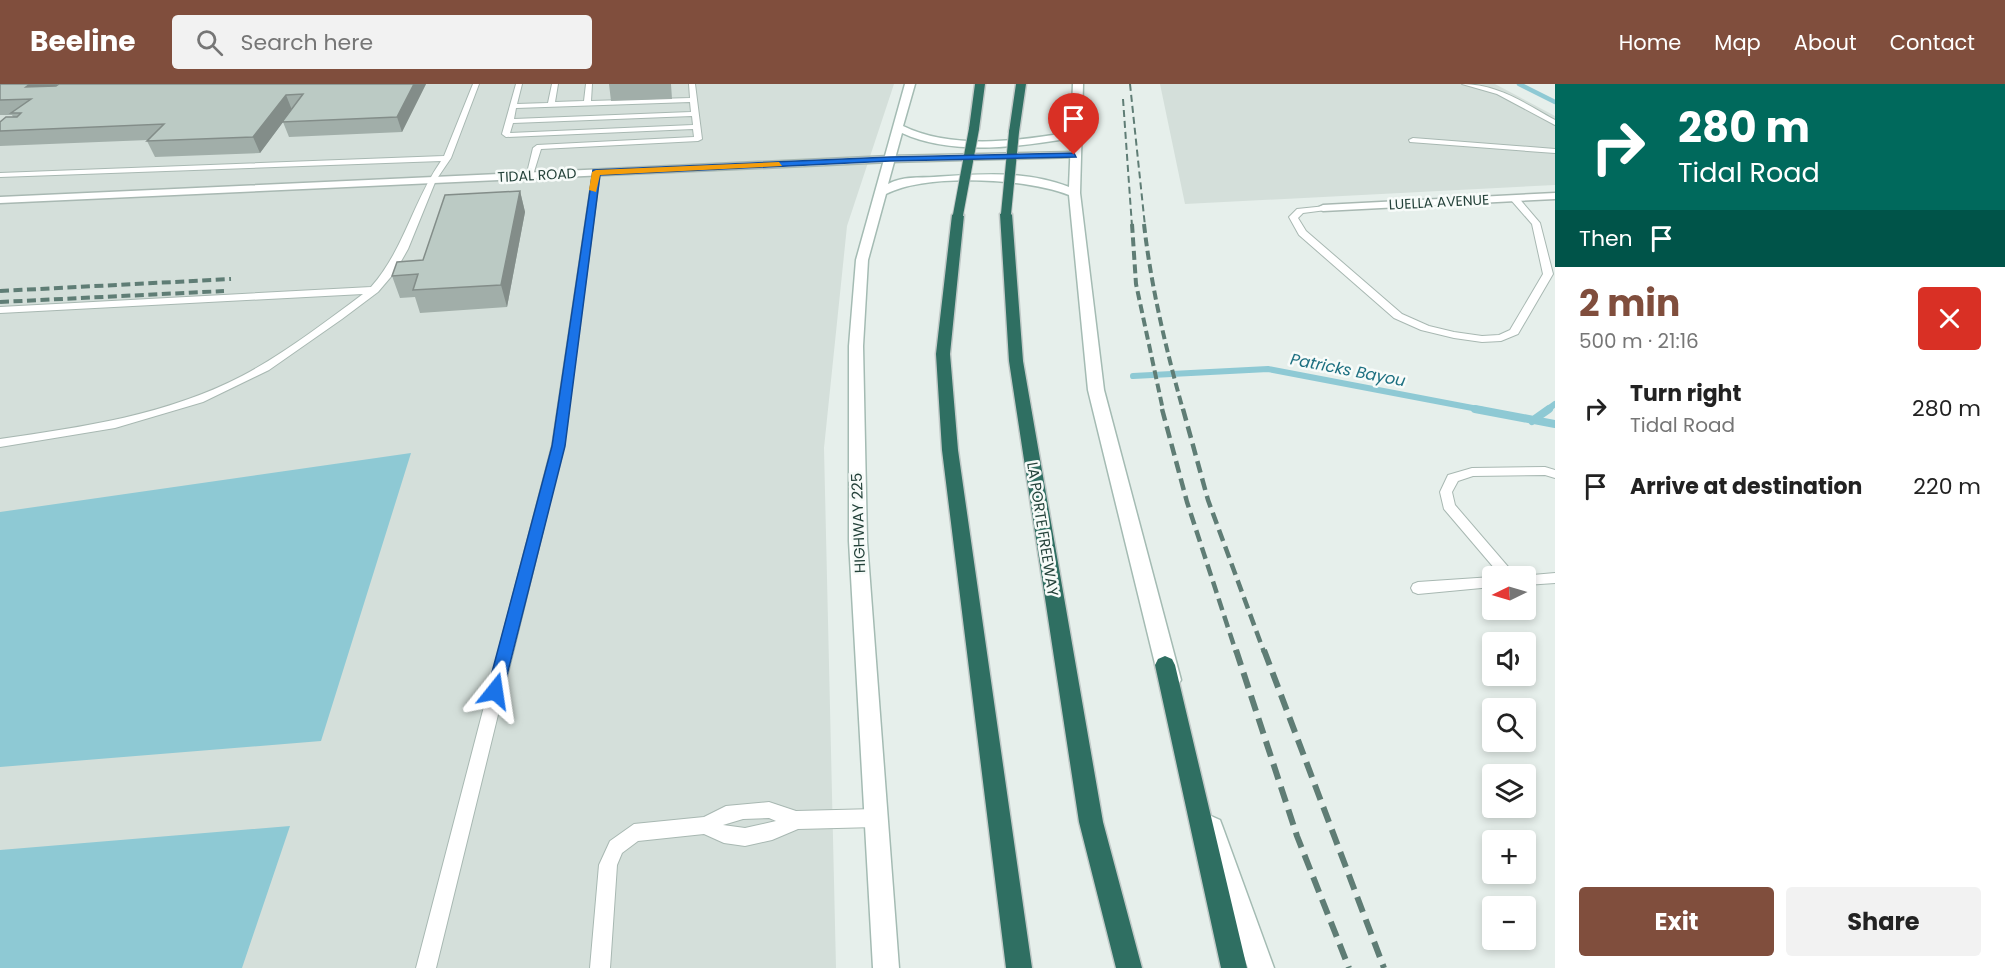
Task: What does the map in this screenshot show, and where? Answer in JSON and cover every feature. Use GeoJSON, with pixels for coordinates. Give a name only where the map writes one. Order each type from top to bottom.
{"type":"FeatureCollection","features":[{"type":"Feature","properties":{"kind":"highway"},"geometry":{"type":"LineString","coordinates":[[980,84],[958,215],[943,354],[950,450],[1018,968]]}},
{"type":"Feature","properties":{"kind":"highway","name":"LA PORTE FREEWAY"},"geometry":{"type":"LineString","coordinates":[[1021,84],[1006,214],[1016,361],[1091,822],[1129,968]]}},
{"type":"Feature","properties":{"kind":"highway"},"geometry":{"type":"LineString","coordinates":[[1165,665],[1234,968]]}},
{"type":"Feature","properties":{"kind":"main road","name":"HIGHWAY 225"},"geometry":{"type":"LineString","coordinates":[[886,968],[858,541],[856,346],[862,260],[910,84]]}},
{"type":"Feature","properties":{"kind":"main road"},"geometry":{"type":"LineString","coordinates":[[1078,84],[1074,193],[1096,390],[1165,665],[1210,825],[1261,968]]}},
{"type":"Feature","properties":{"kind":"main road"},"geometry":{"type":"LineString","coordinates":[[897,127],[915,136],[950,142],[1057,138],[1075,134]]}},
{"type":"Feature","properties":{"kind":"main road","name":"TIDAL ROAD"},"geometry":{"type":"LineString","coordinates":[[0,200],[890,159],[1074,155]]}},
{"type":"Feature","properties":{"kind":"main road"},"geometry":{"type":"LineString","coordinates":[[880,192],[898,183],[915,181],[1022,177],[1053,183],[1074,193]]}},
{"type":"Feature","properties":{"kind":"main road","name":"LUELLA AVENUE"},"geometry":{"type":"LineString","coordinates":[[1323,208],[1555,196]]}},
{"type":"Feature","properties":{"kind":"lane"},"geometry":{"type":"LineString","coordinates":[[0,443],[93,429],[179,407],[227,388],[273,362],[374,290],[394,264],[432,180],[447,158],[476,84]]}},
{"type":"Feature","properties":{"kind":"lane"},"geometry":{"type":"LineString","coordinates":[[519,84],[506,134],[509,135],[697,127]]}},
{"type":"Feature","properties":{"kind":"lane"},"geometry":{"type":"LineString","coordinates":[[551,104],[555,84]]}},
{"type":"Feature","properties":{"kind":"lane"},"geometry":{"type":"LineString","coordinates":[[587,103],[590,84]]}},
{"type":"Feature","properties":{"kind":"lane"},"geometry":{"type":"LineString","coordinates":[[529,175],[537,148],[540,147],[698,139],[692,84]]}},
{"type":"Feature","properties":{"kind":"lane"},"geometry":{"type":"LineString","coordinates":[[1465,84],[1499,92],[1555,123]]}},
{"type":"Feature","properties":{"kind":"lane"},"geometry":{"type":"LineString","coordinates":[[513,106],[692,100]]}},
{"type":"Feature","properties":{"kind":"lane"},"geometry":{"type":"LineString","coordinates":[[509,121],[695,114]]}},
{"type":"Feature","properties":{"kind":"lane"},"geometry":{"type":"LineString","coordinates":[[1413,140],[1555,151]]}},
{"type":"Feature","properties":{"kind":"lane"},"geometry":{"type":"LineString","coordinates":[[0,175],[447,158]]}},
{"type":"Feature","properties":{"kind":"lane"},"geometry":{"type":"LineString","coordinates":[[426,968],[558,446],[596,172]]}},
{"type":"Feature","properties":{"kind":"lane"},"geometry":{"type":"LineString","coordinates":[[1323,208],[1300,211],[1293,217],[1295,224],[1302,233],[1398,316],[1425,328],[1482,339],[1501,338],[1514,332],[1548,274],[1536,223],[1514,198]]}},
{"type":"Feature","properties":{"kind":"lane"},"geometry":{"type":"LineString","coordinates":[[0,310],[374,290]]}},
{"type":"Feature","properties":{"kind":"lane"},"geometry":{"type":"LineString","coordinates":[[1500,566],[1449,506],[1446,492],[1453,478],[1472,472],[1545,471],[1555,474]]}},
{"type":"Feature","properties":{"kind":"lane"},"geometry":{"type":"LineString","coordinates":[[1536,579],[1555,578]]}},
{"type":"Feature","properties":{"kind":"lane"},"geometry":{"type":"LineString","coordinates":[[1418,588],[1482,583]]}},
{"type":"Feature","properties":{"kind":"lane"},"geometry":{"type":"LineString","coordinates":[[600,968],[608,865],[616,847],[634,833],[706,825],[726,814],[743,811],[769,810],[796,820],[876,818]]}},
{"type":"Feature","properties":{"kind":"shaded area"},"geometry":{"type":"Polygon","coordinates":[[[0,84],[894,84],[847,226],[824,448],[836,968],[0,968],[0,84]]]}},
{"type":"Feature","properties":{"kind":"shaded area"},"geometry":{"type":"Polygon","coordinates":[[[1160,84],[1495,84],[1555,116],[1555,185],[1185,204],[1160,84]]]}},
{"type":"Feature","properties":{"kind":"water"},"geometry":{"type":"Polygon","coordinates":[[[411,453],[321,741],[0,767],[0,512],[411,453]]]}},
{"type":"Feature","properties":{"kind":"water"},"geometry":{"type":"Polygon","coordinates":[[[290,826],[242,968],[0,968],[0,850],[290,826]]]}},
{"type":"Feature","properties":{"kind":"building"},"geometry":{"type":"Polygon","coordinates":[[[0,84],[30,84],[26,87],[59,84],[414,84],[397,117],[282,122],[303,94],[286,95],[253,137],[147,141],[164,124],[0,131],[0,122],[6,117],[17,117],[21,113],[11,113],[31,99],[0,100],[0,84]]]}},
{"type":"Feature","properties":{"kind":"building"},"geometry":{"type":"Polygon","coordinates":[[[520,191],[501,285],[413,290],[418,274],[392,276],[397,262],[423,260],[445,195],[520,191]]]}},
{"type":"Feature","properties":{"kind":"waterway"},"geometry":{"type":"LineString","coordinates":[[1519,84],[1555,102]]}},
{"type":"Feature","properties":{"kind":"waterway","name":"Patricks Bayou"},"geometry":{"type":"LineString","coordinates":[[1133,376],[1268,369],[1483,410]]}},
{"type":"Feature","properties":{"kind":"waterway"},"geometry":{"type":"LineString","coordinates":[[1547,410],[1555,404]]}},
{"type":"Feature","properties":{"kind":"waterway","name":"Patricks Bayou"},"geometry":{"type":"LineString","coordinates":[[1475,409],[1533,420]]}},
{"type":"Feature","properties":{"kind":"waterway"},"geometry":{"type":"LineString","coordinates":[[1533,420],[1549,409]]}},
{"type":"Feature","properties":{"kind":"waterway","name":"Patricks Bayou"},"geometry":{"type":"LineString","coordinates":[[1533,420],[1555,424]]}},
{"type":"Feature","properties":{"kind":"railway"},"geometry":{"type":"LineString","coordinates":[[1130,84],[1145,226]]}},
{"type":"Feature","properties":{"kind":"railway"},"geometry":{"type":"LineString","coordinates":[[1123,99],[1132,226]]}},
{"type":"Feature","properties":{"kind":"railway"},"geometry":{"type":"LineString","coordinates":[[1132,224],[1136,284],[1163,410]]}},
{"type":"Feature","properties":{"kind":"railway"},"geometry":{"type":"LineString","coordinates":[[1144,224],[1160,318],[1183,410]]}},
{"type":"Feature","properties":{"kind":"railway"},"geometry":{"type":"LineString","coordinates":[[0,291],[231,279]]}},
{"type":"Feature","properties":{"kind":"railway"},"geometry":{"type":"LineString","coordinates":[[0,302],[224,291]]}},
{"type":"Feature","properties":{"kind":"railway"},"geometry":{"type":"LineString","coordinates":[[1162,409],[1187,502],[1236,652]]}},
{"type":"Feature","properties":{"kind":"railway"},"geometry":{"type":"LineString","coordinates":[[1183,409],[1208,500],[1264,652]]}},
{"type":"Feature","properties":{"kind":"railway"},"geometry":{"type":"LineString","coordinates":[[1236,650],[1297,836],[1349,968]]}},
{"type":"Feature","properties":{"kind":"railway"},"geometry":{"type":"LineString","coordinates":[[1264,650],[1384,968]]}},
{"type":"Feature","properties":{"kind":"slow traffic"},"geometry":{"type":"LineString","coordinates":[[593,190],[596,172],[779,164]]}},
{"type":"Feature","properties":{"kind":"route"},"geometry":{"type":"LineString","coordinates":[[495,691],[558,446],[596,172],[890,159],[1074,155]]}}]}
